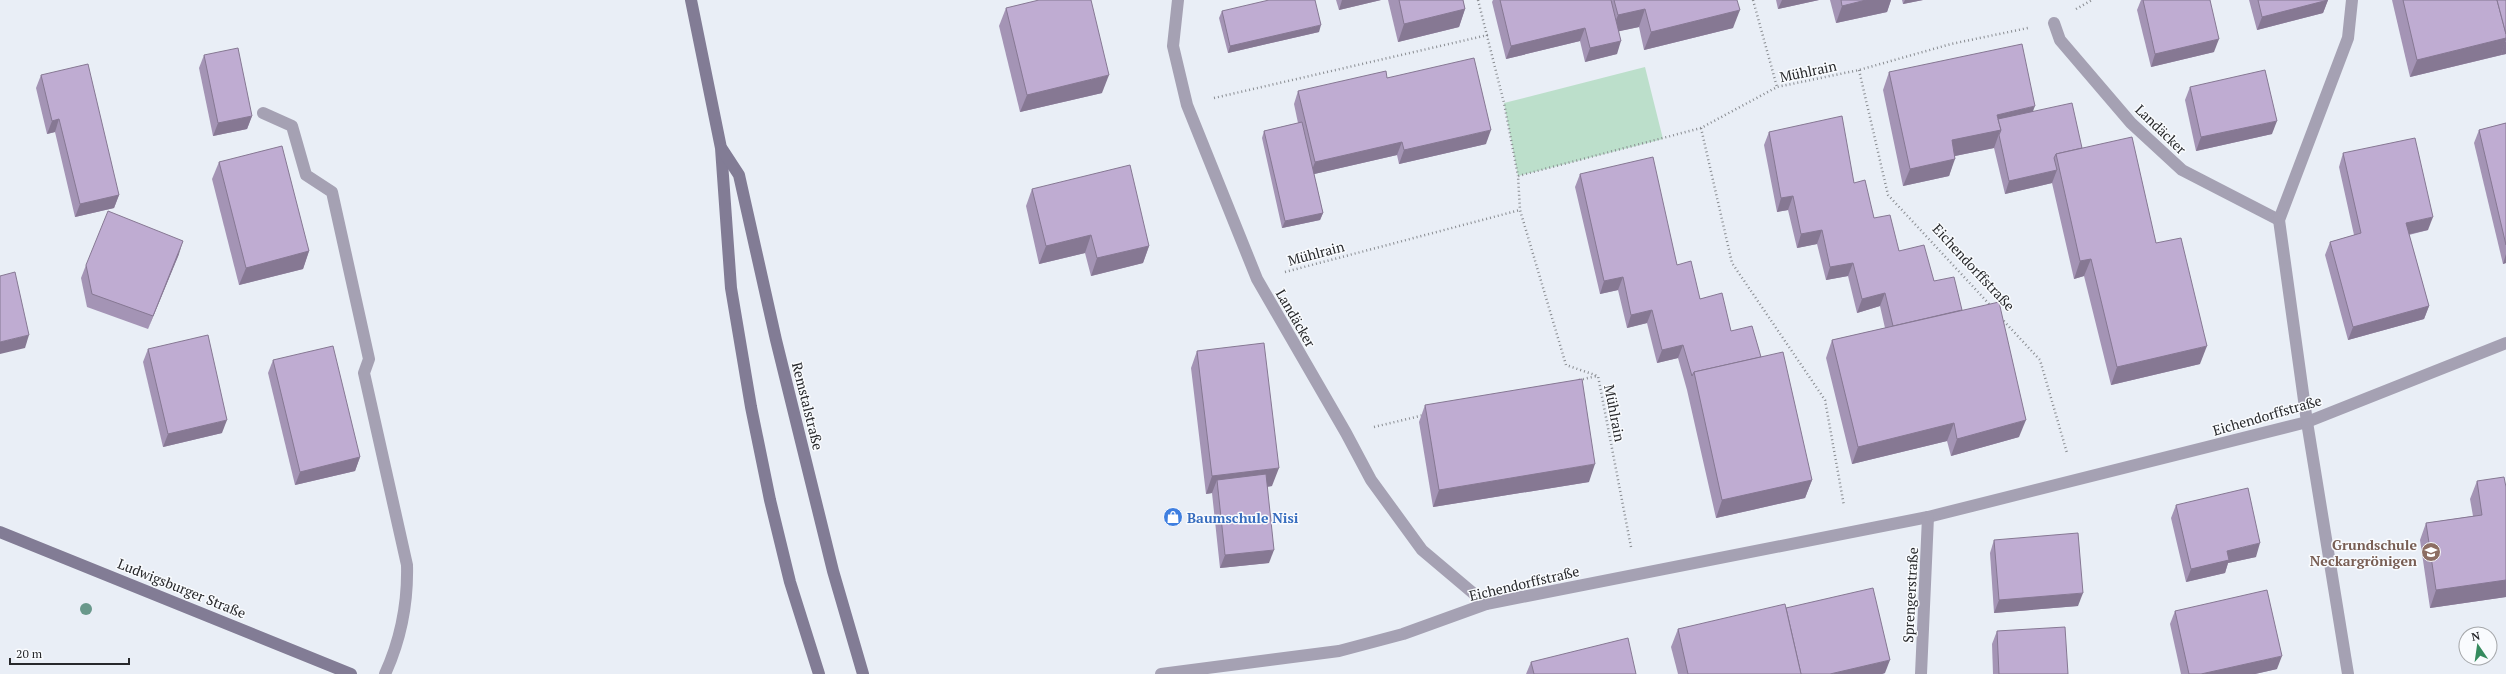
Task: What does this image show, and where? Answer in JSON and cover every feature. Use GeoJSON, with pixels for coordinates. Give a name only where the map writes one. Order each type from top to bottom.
{"type":"FeatureCollection","features":[{"type":"Feature","properties":{"kind":"main road"},"geometry":{"type":"LineString","coordinates":[[691,0],[721,148],[731,288],[751,408],[788,575],[819,674]]}},
{"type":"Feature","properties":{"kind":"main road","name":"Remstalstraße"},"geometry":{"type":"LineString","coordinates":[[721,148],[739,175],[776,340],[833,571],[863,674]]}},
{"type":"Feature","properties":{"kind":"main road","name":"Ludwigsburger Straße"},"geometry":{"type":"LineString","coordinates":[[0,532],[351,674]]}},
{"type":"Feature","properties":{"kind":"street","name":"Landäcker"},"geometry":{"type":"LineString","coordinates":[[1178,0],[1173,46],[1187,105],[1256,279],[1346,433],[1371,480],[1422,550],[1486,604]]}},
{"type":"Feature","properties":{"kind":"street"},"geometry":{"type":"LineString","coordinates":[[2348,674],[2307,422],[2279,220],[2348,38],[2352,0]]}},
{"type":"Feature","properties":{"kind":"street","name":"Landäcker"},"geometry":{"type":"LineString","coordinates":[[2054,23],[2060,40],[2130,123],[2182,170],[2279,220]]}},
{"type":"Feature","properties":{"kind":"street"},"geometry":{"type":"LineString","coordinates":[[263,113],[292,126],[306,175],[332,192],[369,359],[364,373],[407,565],[408,594],[402,625],[385,674]]}},
{"type":"Feature","properties":{"kind":"street","name":"Eichendorffstraße"},"geometry":{"type":"LineString","coordinates":[[1162,674],[1339,651],[1404,634],[1486,604],[1849,534],[1928,517],[2075,481],[2307,422],[2506,343]]}},
{"type":"Feature","properties":{"kind":"street","name":"Sprengerstraße"},"geometry":{"type":"LineString","coordinates":[[1921,674],[1928,517]]}},
{"type":"Feature","properties":{"kind":"path"},"geometry":{"type":"LineString","coordinates":[[1478,0],[1488,35],[1518,176]]}},
{"type":"Feature","properties":{"kind":"path"},"geometry":{"type":"LineString","coordinates":[[1753,0],[1777,86]]}},
{"type":"Feature","properties":{"kind":"path","name":"Mühlrain"},"geometry":{"type":"LineString","coordinates":[[1636,574],[1598,376],[1566,365],[1520,210],[1518,176],[1701,128],[1777,86],[1860,70],[1951,44],[2054,23],[2092,0]]}},
{"type":"Feature","properties":{"kind":"path"},"geometry":{"type":"LineString","coordinates":[[1187,105],[1488,35]]}},
{"type":"Feature","properties":{"kind":"path","name":"Eichendorffstraße"},"geometry":{"type":"LineString","coordinates":[[1860,70],[1888,195],[1993,309]]}},
{"type":"Feature","properties":{"kind":"path"},"geometry":{"type":"LineString","coordinates":[[1701,128],[1732,263],[1825,400],[1849,534]]}},
{"type":"Feature","properties":{"kind":"path","name":"Mühlrain"},"geometry":{"type":"LineString","coordinates":[[1256,279],[1520,210]]}},
{"type":"Feature","properties":{"kind":"path","name":"Eichendorffstraße"},"geometry":{"type":"LineString","coordinates":[[1998,315],[2040,360],[2075,481]]}},
{"type":"Feature","properties":{"kind":"path"},"geometry":{"type":"LineString","coordinates":[[1575,381],[1598,376]]}},
{"type":"Feature","properties":{"kind":"path"},"geometry":{"type":"LineString","coordinates":[[1346,433],[1430,414]]}},
{"type":"Feature","properties":{"kind":"green space"},"geometry":{"type":"Polygon","coordinates":[[[1645,67],[1663,139],[1518,176],[1504,103],[1645,67]]]}},
{"type":"Feature","properties":{"kind":"building"},"geometry":{"type":"Polygon","coordinates":[[[1039,0],[1091,0],[1109,75],[1027,95],[1006,8],[1039,0]]]}},
{"type":"Feature","properties":{"kind":"building"},"geometry":{"type":"Polygon","coordinates":[[[1269,0],[1315,0],[1321,25],[1230,46],[1222,11],[1269,0]]]}},
{"type":"Feature","properties":{"kind":"building"},"geometry":{"type":"Polygon","coordinates":[[[1399,0],[1463,0],[1465,9],[1404,24],[1399,0]]]}},
{"type":"Feature","properties":{"kind":"building"},"geometry":{"type":"Polygon","coordinates":[[[1500,0],[1611,0],[1621,41],[1590,48],[1585,28],[1511,46],[1500,0]]]}},
{"type":"Feature","properties":{"kind":"building"},"geometry":{"type":"Polygon","coordinates":[[[1614,0],[1737,0],[1740,10],[1651,32],[1645,9],[1618,15],[1614,0]]]}},
{"type":"Feature","properties":{"kind":"building"},"geometry":{"type":"Polygon","coordinates":[[[1841,0],[1866,0],[1842,6],[1841,0]]]}},
{"type":"Feature","properties":{"kind":"building"},"geometry":{"type":"Polygon","coordinates":[[[2143,0],[2210,0],[2219,39],[2155,54],[2143,0]]]}},
{"type":"Feature","properties":{"kind":"building"},"geometry":{"type":"Polygon","coordinates":[[[2258,0],[2328,0],[2262,17],[2258,0]]]}},
{"type":"Feature","properties":{"kind":"building"},"geometry":{"type":"Polygon","coordinates":[[[2403,0],[2497,0],[2506,38],[2417,60],[2403,0]]]}},
{"type":"Feature","properties":{"kind":"building"},"geometry":{"type":"Polygon","coordinates":[[[2497,0],[2506,0],[2506,34],[2497,0]]]}},
{"type":"Feature","properties":{"kind":"building"},"geometry":{"type":"Polygon","coordinates":[[[2022,44],[2035,106],[1997,115],[2001,130],[1952,140],[1955,159],[1910,169],[1889,72],[2022,44]]]}},
{"type":"Feature","properties":{"kind":"building"},"geometry":{"type":"Polygon","coordinates":[[[238,48],[252,116],[218,123],[204,55],[238,48]]]}},
{"type":"Feature","properties":{"kind":"building"},"geometry":{"type":"Polygon","coordinates":[[[1474,58],[1491,130],[1404,150],[1402,142],[1315,162],[1298,91],[1386,71],[1387,78],[1474,58]]]}},
{"type":"Feature","properties":{"kind":"building"},"geometry":{"type":"Polygon","coordinates":[[[88,64],[119,195],[80,204],[59,119],[52,121],[41,75],[88,64]]]}},
{"type":"Feature","properties":{"kind":"building"},"geometry":{"type":"Polygon","coordinates":[[[2265,70],[2277,121],[2201,137],[2190,87],[2265,70]]]}},
{"type":"Feature","properties":{"kind":"building"},"geometry":{"type":"Polygon","coordinates":[[[2072,103],[2082,148],[2056,154],[2054,158],[2057,170],[2009,181],[1999,135],[2001,130],[1998,119],[2072,103]]]}},
{"type":"Feature","properties":{"kind":"building"},"geometry":{"type":"Polygon","coordinates":[[[1842,116],[1854,183],[1865,180],[1874,218],[1890,215],[1899,251],[1924,245],[1934,281],[1954,277],[1962,310],[1893,326],[1885,293],[1862,299],[1853,263],[1830,267],[1822,230],[1801,234],[1793,196],[1781,198],[1769,132],[1842,116]]]}},
{"type":"Feature","properties":{"kind":"building"},"geometry":{"type":"Polygon","coordinates":[[[1302,122],[1323,213],[1285,221],[1264,131],[1302,122]]]}},
{"type":"Feature","properties":{"kind":"building"},"geometry":{"type":"Polygon","coordinates":[[[2506,123],[2506,245],[2479,130],[2506,123]]]}},
{"type":"Feature","properties":{"kind":"building"},"geometry":{"type":"Polygon","coordinates":[[[2132,137],[2156,243],[2181,238],[2207,346],[2117,367],[2091,259],[2080,261],[2056,154],[2132,137]]]}},
{"type":"Feature","properties":{"kind":"building"},"geometry":{"type":"Polygon","coordinates":[[[2415,138],[2433,217],[2406,223],[2429,306],[2353,327],[2330,242],[2361,233],[2343,153],[2415,138]]]}},
{"type":"Feature","properties":{"kind":"building"},"geometry":{"type":"Polygon","coordinates":[[[282,146],[309,251],[246,268],[219,162],[282,146]]]}},
{"type":"Feature","properties":{"kind":"building"},"geometry":{"type":"Polygon","coordinates":[[[1653,157],[1677,265],[1691,261],[1700,299],[1722,293],[1731,331],[1752,326],[1761,357],[1694,372],[1692,376],[1683,345],[1662,350],[1652,310],[1631,315],[1623,277],[1604,281],[1580,174],[1653,157]]]}},
{"type":"Feature","properties":{"kind":"building"},"geometry":{"type":"Polygon","coordinates":[[[1130,165],[1149,246],[1097,258],[1091,235],[1046,246],[1032,189],[1130,165]]]}},
{"type":"Feature","properties":{"kind":"building"},"geometry":{"type":"Polygon","coordinates":[[[108,211],[183,241],[153,316],[92,294],[86,265],[108,211]]]}},
{"type":"Feature","properties":{"kind":"building"},"geometry":{"type":"Polygon","coordinates":[[[15,272],[29,335],[0,342],[0,276],[15,272]]]}},
{"type":"Feature","properties":{"kind":"building"},"geometry":{"type":"Polygon","coordinates":[[[1999,302],[2026,420],[1957,439],[1954,423],[1858,447],[1832,340],[1999,302]]]}},
{"type":"Feature","properties":{"kind":"building"},"geometry":{"type":"Polygon","coordinates":[[[208,335],[227,420],[168,434],[148,349],[208,335]]]}},
{"type":"Feature","properties":{"kind":"building"},"geometry":{"type":"Polygon","coordinates":[[[1264,343],[1279,468],[1212,476],[1197,351],[1264,343]]]}},
{"type":"Feature","properties":{"kind":"building"},"geometry":{"type":"Polygon","coordinates":[[[333,346],[360,457],[300,472],[273,360],[333,346]]]}},
{"type":"Feature","properties":{"kind":"building"},"geometry":{"type":"Polygon","coordinates":[[[1783,352],[1812,480],[1722,500],[1694,372],[1783,352]]]}},
{"type":"Feature","properties":{"kind":"building"},"geometry":{"type":"Polygon","coordinates":[[[1582,379],[1595,464],[1439,490],[1425,405],[1582,379]]]}},
{"type":"Feature","properties":{"kind":"building"},"geometry":{"type":"Polygon","coordinates":[[[1266,474],[1274,550],[1225,555],[1217,480],[1266,474]]]}},
{"type":"Feature","properties":{"kind":"building"},"geometry":{"type":"Polygon","coordinates":[[[2504,477],[2506,487],[2506,580],[2436,590],[2426,523],[2482,515],[2477,481],[2504,477]]]}},
{"type":"Feature","properties":{"kind":"building"},"geometry":{"type":"Polygon","coordinates":[[[2248,488],[2260,543],[2227,551],[2229,560],[2191,569],[2176,505],[2248,488]]]}},
{"type":"Feature","properties":{"kind":"building"},"geometry":{"type":"Polygon","coordinates":[[[2078,533],[2083,593],[1999,600],[1994,540],[2078,533]]]}},
{"type":"Feature","properties":{"kind":"building"},"geometry":{"type":"Polygon","coordinates":[[[1873,588],[1890,660],[1830,674],[1801,674],[1786,608],[1873,588]]]}},
{"type":"Feature","properties":{"kind":"building"},"geometry":{"type":"Polygon","coordinates":[[[2267,590],[2282,656],[2201,674],[2189,674],[2175,611],[2267,590]]]}},
{"type":"Feature","properties":{"kind":"building"},"geometry":{"type":"Polygon","coordinates":[[[1785,604],[1801,674],[1688,674],[1678,629],[1785,604]]]}},
{"type":"Feature","properties":{"kind":"building"},"geometry":{"type":"Polygon","coordinates":[[[2065,627],[2068,674],[1999,674],[1997,631],[2065,627]]]}},
{"type":"Feature","properties":{"kind":"building"},"geometry":{"type":"Polygon","coordinates":[[[1628,638],[1636,674],[1534,674],[1531,662],[1628,638]]]}},
{"type":"Feature","properties":{"kind":"place","name":"Baumschule Nisi"},"geometry":{"type":"Point","coordinates":[1173,517]}},
{"type":"Feature","properties":{"kind":"place","name":"Grundschule Neckargrönigen"},"geometry":{"type":"Point","coordinates":[2431,552]}}]}
